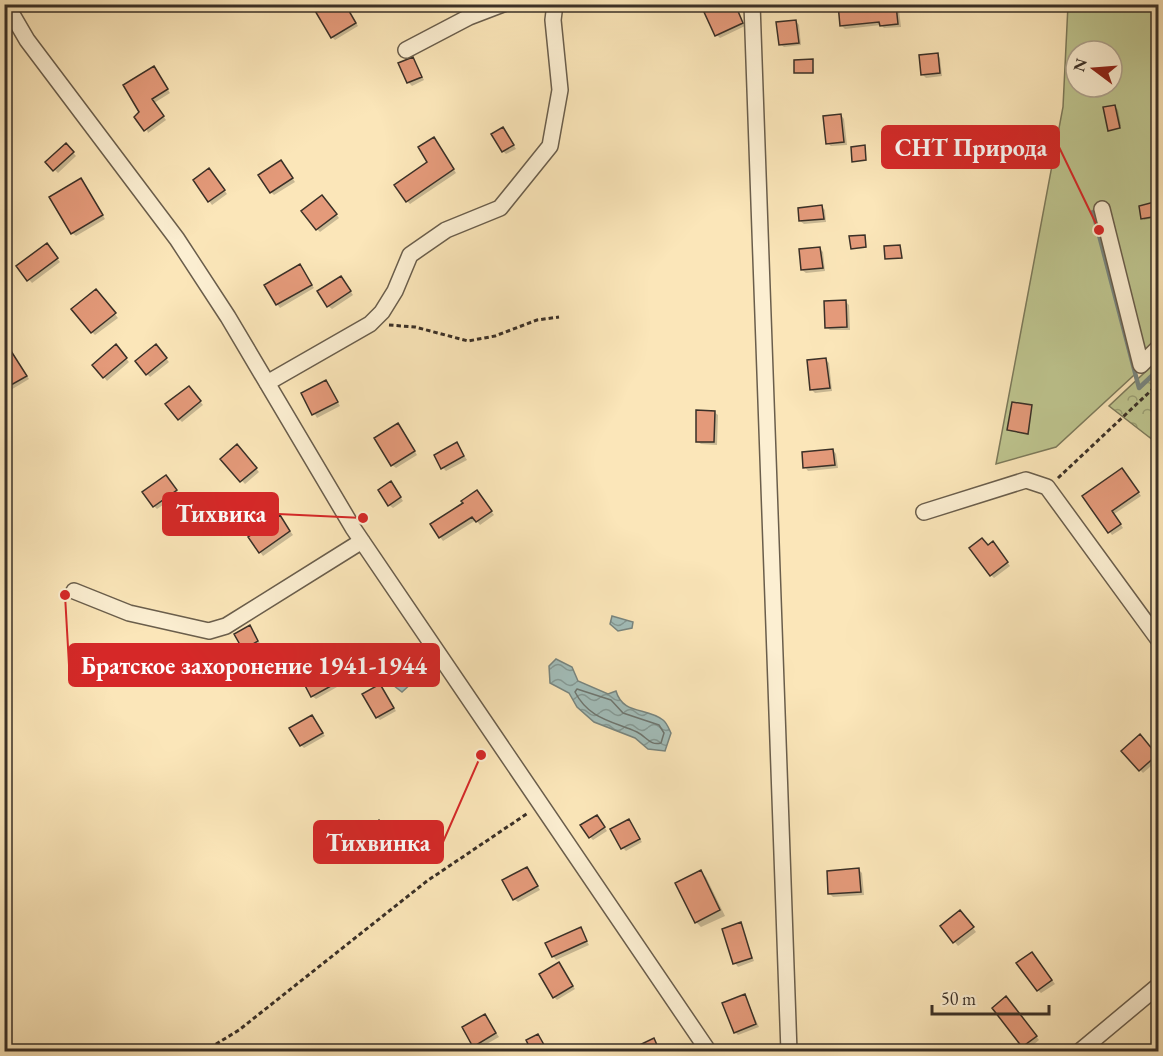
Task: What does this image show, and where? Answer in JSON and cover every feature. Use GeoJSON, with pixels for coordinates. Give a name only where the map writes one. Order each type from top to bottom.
{"type":"FeatureCollection","features":[{"type":"Feature","properties":{"kind":"street"},"geometry":{"type":"LineString","coordinates":[[6,4],[27,40],[177,238],[362,541],[709,1052]]}},
{"type":"Feature","properties":{"kind":"street"},"geometry":{"type":"LineString","coordinates":[[406,50],[469,17],[503,4]]}},
{"type":"Feature","properties":{"kind":"street"},"geometry":{"type":"LineString","coordinates":[[267,383],[370,324],[382,312],[395,291],[410,255],[446,230],[500,208],[550,146],[560,90],[554,20],[555,4]]}},
{"type":"Feature","properties":{"kind":"street"},"geometry":{"type":"LineString","coordinates":[[752,4],[789,1052]]}},
{"type":"Feature","properties":{"kind":"street"},"geometry":{"type":"LineString","coordinates":[[1102,209],[1141,365],[1158,348]]}},
{"type":"Feature","properties":{"kind":"street"},"geometry":{"type":"LineString","coordinates":[[924,512],[1026,480],[1047,487],[1158,639]]}},
{"type":"Feature","properties":{"kind":"street"},"geometry":{"type":"LineString","coordinates":[[74,591],[129,612],[209,631],[226,626],[362,541]]}},
{"type":"Feature","properties":{"kind":"street"},"geometry":{"type":"LineString","coordinates":[[1079,1052],[1158,986]]}},
{"type":"Feature","properties":{"kind":"path"},"geometry":{"type":"LineString","coordinates":[[370,324],[415,327],[468,341],[495,336],[537,320],[559,317]]}},
{"type":"Feature","properties":{"kind":"path"},"geometry":{"type":"LineString","coordinates":[[1047,487],[1158,384]]}},
{"type":"Feature","properties":{"kind":"path"},"geometry":{"type":"LineString","coordinates":[[203,1052],[239,1030],[427,881],[540,806]]}},
{"type":"Feature","properties":{"kind":"green space"},"geometry":{"type":"Polygon","coordinates":[[[1068,5],[1158,5],[1158,353],[1056,447],[996,464],[1063,107],[1064,87],[1064,99],[1124,99],[1124,39],[1066,39],[1068,5]]]}},
{"type":"Feature","properties":{"kind":"green space"},"geometry":{"type":"Polygon","coordinates":[[[1158,360],[1158,444],[1109,406],[1158,360]]]}},
{"type":"Feature","properties":{"kind":"water"},"geometry":{"type":"Polygon","coordinates":[[[612,616],[633,622],[632,628],[618,631],[610,624],[612,616]]]}},
{"type":"Feature","properties":{"kind":"water"},"geometry":{"type":"Polygon","coordinates":[[[556,659],[572,667],[578,681],[608,694],[616,691],[624,704],[663,720],[671,733],[665,751],[648,749],[635,738],[594,722],[577,707],[569,693],[550,683],[549,666],[556,659]]]}},
{"type":"Feature","properties":{"kind":"water"},"geometry":{"type":"Polygon","coordinates":[[[403,668],[413,682],[402,692],[389,682],[390,678],[403,668]]]}},
{"type":"Feature","properties":{"kind":"building"},"geometry":{"type":"Polygon","coordinates":[[[311,4],[345,4],[356,23],[331,38],[311,4]]]}},
{"type":"Feature","properties":{"kind":"building"},"geometry":{"type":"Polygon","coordinates":[[[721,4],[735,4],[743,23],[715,36],[704,12],[721,4]]]}},
{"type":"Feature","properties":{"kind":"building"},"geometry":{"type":"Polygon","coordinates":[[[838,4],[863,4],[863,9],[896,5],[898,24],[880,26],[879,22],[840,26],[838,4]]]}},
{"type":"Feature","properties":{"kind":"building"},"geometry":{"type":"Polygon","coordinates":[[[796,20],[799,43],[779,45],[776,22],[796,20]]]}},
{"type":"Feature","properties":{"kind":"building"},"geometry":{"type":"Polygon","coordinates":[[[938,53],[940,73],[921,75],[919,55],[938,53]]]}},
{"type":"Feature","properties":{"kind":"building"},"geometry":{"type":"Polygon","coordinates":[[[413,57],[422,77],[407,83],[398,63],[413,57]]]}},
{"type":"Feature","properties":{"kind":"building"},"geometry":{"type":"Polygon","coordinates":[[[813,59],[813,73],[794,73],[794,60],[813,59]]]}},
{"type":"Feature","properties":{"kind":"building"},"geometry":{"type":"Polygon","coordinates":[[[154,66],[168,89],[152,99],[164,116],[144,131],[134,117],[139,112],[123,85],[154,66]]]}},
{"type":"Feature","properties":{"kind":"building"},"geometry":{"type":"Polygon","coordinates":[[[1115,105],[1120,128],[1108,131],[1103,107],[1115,105]]]}},
{"type":"Feature","properties":{"kind":"building"},"geometry":{"type":"Polygon","coordinates":[[[841,114],[844,142],[826,144],[823,116],[841,114]]]}},
{"type":"Feature","properties":{"kind":"building"},"geometry":{"type":"Polygon","coordinates":[[[503,127],[514,145],[502,152],[491,134],[503,127]]]}},
{"type":"Feature","properties":{"kind":"building"},"geometry":{"type":"Polygon","coordinates":[[[434,137],[454,169],[406,202],[394,185],[427,162],[418,147],[434,137]]]}},
{"type":"Feature","properties":{"kind":"building"},"geometry":{"type":"Polygon","coordinates":[[[66,143],[74,152],[53,171],[45,162],[66,143]]]}},
{"type":"Feature","properties":{"kind":"building"},"geometry":{"type":"Polygon","coordinates":[[[865,145],[866,160],[852,162],[851,147],[865,145]]]}},
{"type":"Feature","properties":{"kind":"building"},"geometry":{"type":"Polygon","coordinates":[[[281,160],[293,178],[270,193],[258,175],[281,160]]]}},
{"type":"Feature","properties":{"kind":"building"},"geometry":{"type":"Polygon","coordinates":[[[209,168],[225,190],[208,202],[193,180],[209,168]]]}},
{"type":"Feature","properties":{"kind":"building"},"geometry":{"type":"Polygon","coordinates":[[[81,178],[103,215],[71,234],[49,197],[81,178]]]}},
{"type":"Feature","properties":{"kind":"building"},"geometry":{"type":"Polygon","coordinates":[[[322,195],[337,214],[316,230],[301,211],[322,195]]]}},
{"type":"Feature","properties":{"kind":"building"},"geometry":{"type":"Polygon","coordinates":[[[1158,201],[1158,216],[1141,219],[1139,206],[1158,201]]]}},
{"type":"Feature","properties":{"kind":"building"},"geometry":{"type":"Polygon","coordinates":[[[822,205],[824,219],[799,221],[798,208],[822,205]]]}},
{"type":"Feature","properties":{"kind":"building"},"geometry":{"type":"Polygon","coordinates":[[[865,235],[866,247],[851,249],[849,236],[865,235]]]}},
{"type":"Feature","properties":{"kind":"building"},"geometry":{"type":"Polygon","coordinates":[[[47,243],[58,258],[27,281],[16,266],[47,243]]]}},
{"type":"Feature","properties":{"kind":"building"},"geometry":{"type":"Polygon","coordinates":[[[900,245],[902,258],[885,259],[884,246],[900,245]]]}},
{"type":"Feature","properties":{"kind":"building"},"geometry":{"type":"Polygon","coordinates":[[[820,247],[823,268],[801,270],[799,249],[820,247]]]}},
{"type":"Feature","properties":{"kind":"building"},"geometry":{"type":"Polygon","coordinates":[[[300,264],[312,285],[276,305],[264,285],[300,264]]]}},
{"type":"Feature","properties":{"kind":"building"},"geometry":{"type":"Polygon","coordinates":[[[341,276],[351,291],[327,307],[317,291],[341,276]]]}},
{"type":"Feature","properties":{"kind":"building"},"geometry":{"type":"Polygon","coordinates":[[[96,289],[116,313],[91,333],[71,309],[96,289]]]}},
{"type":"Feature","properties":{"kind":"building"},"geometry":{"type":"Polygon","coordinates":[[[846,300],[847,327],[825,328],[824,301],[846,300]]]}},
{"type":"Feature","properties":{"kind":"building"},"geometry":{"type":"Polygon","coordinates":[[[4,340],[27,376],[4,389],[4,340]]]}},
{"type":"Feature","properties":{"kind":"building"},"geometry":{"type":"Polygon","coordinates":[[[116,344],[127,358],[103,378],[92,365],[116,344]]]}},
{"type":"Feature","properties":{"kind":"building"},"geometry":{"type":"Polygon","coordinates":[[[156,344],[167,358],[146,375],[135,361],[156,344]]]}},
{"type":"Feature","properties":{"kind":"building"},"geometry":{"type":"Polygon","coordinates":[[[826,358],[830,388],[810,390],[807,360],[826,358]]]}},
{"type":"Feature","properties":{"kind":"building"},"geometry":{"type":"Polygon","coordinates":[[[326,380],[338,402],[312,415],[301,393],[326,380]]]}},
{"type":"Feature","properties":{"kind":"building"},"geometry":{"type":"Polygon","coordinates":[[[189,386],[201,401],[178,420],[165,404],[189,386]]]}},
{"type":"Feature","properties":{"kind":"building"},"geometry":{"type":"Polygon","coordinates":[[[1012,402],[1032,405],[1028,434],[1007,430],[1012,402]]]}},
{"type":"Feature","properties":{"kind":"building"},"geometry":{"type":"Polygon","coordinates":[[[696,410],[715,411],[714,442],[696,442],[696,410]]]}},
{"type":"Feature","properties":{"kind":"building"},"geometry":{"type":"Polygon","coordinates":[[[398,423],[415,451],[391,466],[374,438],[398,423]]]}},
{"type":"Feature","properties":{"kind":"building"},"geometry":{"type":"Polygon","coordinates":[[[457,442],[464,456],[441,469],[434,455],[457,442]]]}},
{"type":"Feature","properties":{"kind":"building"},"geometry":{"type":"Polygon","coordinates":[[[237,444],[257,468],[240,482],[220,459],[237,444]]]}},
{"type":"Feature","properties":{"kind":"building"},"geometry":{"type":"Polygon","coordinates":[[[833,449],[835,465],[803,468],[802,452],[833,449]]]}},
{"type":"Feature","properties":{"kind":"building"},"geometry":{"type":"Polygon","coordinates":[[[1122,468],[1139,492],[1112,511],[1121,524],[1108,533],[1082,496],[1122,468]]]}},
{"type":"Feature","properties":{"kind":"building"},"geometry":{"type":"Polygon","coordinates":[[[166,475],[177,490],[153,507],[142,492],[166,475]]]}},
{"type":"Feature","properties":{"kind":"building"},"geometry":{"type":"Polygon","coordinates":[[[391,481],[401,497],[388,506],[378,490],[391,481]]]}},
{"type":"Feature","properties":{"kind":"building"},"geometry":{"type":"Polygon","coordinates":[[[477,490],[492,511],[476,522],[472,517],[439,538],[430,524],[463,503],[461,501],[477,490]]]}},
{"type":"Feature","properties":{"kind":"building"},"geometry":{"type":"Polygon","coordinates":[[[280,515],[290,531],[259,553],[248,537],[280,515]]]}},
{"type":"Feature","properties":{"kind":"building"},"geometry":{"type":"Polygon","coordinates":[[[982,538],[988,545],[993,541],[1008,562],[990,576],[969,548],[982,538]]]}},
{"type":"Feature","properties":{"kind":"building"},"geometry":{"type":"Polygon","coordinates":[[[250,625],[258,641],[243,650],[234,634],[250,625]]]}},
{"type":"Feature","properties":{"kind":"building"},"geometry":{"type":"Polygon","coordinates":[[[330,659],[342,680],[311,697],[300,676],[330,659]]]}},
{"type":"Feature","properties":{"kind":"building"},"geometry":{"type":"Polygon","coordinates":[[[380,684],[394,708],[376,718],[362,694],[380,684]]]}},
{"type":"Feature","properties":{"kind":"building"},"geometry":{"type":"Polygon","coordinates":[[[312,715],[323,733],[300,746],[289,728],[312,715]]]}},
{"type":"Feature","properties":{"kind":"building"},"geometry":{"type":"Polygon","coordinates":[[[1140,734],[1157,755],[1139,771],[1121,751],[1140,734]]]}},
{"type":"Feature","properties":{"kind":"building"},"geometry":{"type":"Polygon","coordinates":[[[597,815],[605,827],[589,838],[580,825],[597,815]]]}},
{"type":"Feature","properties":{"kind":"building"},"geometry":{"type":"Polygon","coordinates":[[[629,819],[640,839],[621,849],[610,829],[629,819]]]}},
{"type":"Feature","properties":{"kind":"building"},"geometry":{"type":"Polygon","coordinates":[[[379,820],[392,833],[376,848],[364,834],[379,820]]]}},
{"type":"Feature","properties":{"kind":"building"},"geometry":{"type":"Polygon","coordinates":[[[527,867],[538,886],[513,900],[502,880],[527,867]]]}},
{"type":"Feature","properties":{"kind":"building"},"geometry":{"type":"Polygon","coordinates":[[[859,868],[861,892],[828,894],[827,871],[859,868]]]}},
{"type":"Feature","properties":{"kind":"building"},"geometry":{"type":"Polygon","coordinates":[[[701,870],[720,910],[695,923],[675,883],[701,870]]]}},
{"type":"Feature","properties":{"kind":"building"},"geometry":{"type":"Polygon","coordinates":[[[960,910],[974,927],[953,943],[940,926],[960,910]]]}},
{"type":"Feature","properties":{"kind":"building"},"geometry":{"type":"Polygon","coordinates":[[[741,922],[752,958],[733,964],[722,929],[741,922]]]}},
{"type":"Feature","properties":{"kind":"building"},"geometry":{"type":"Polygon","coordinates":[[[581,927],[587,941],[552,957],[545,943],[581,927]]]}},
{"type":"Feature","properties":{"kind":"building"},"geometry":{"type":"Polygon","coordinates":[[[1032,952],[1052,980],[1037,991],[1016,963],[1032,952]]]}},
{"type":"Feature","properties":{"kind":"building"},"geometry":{"type":"Polygon","coordinates":[[[559,962],[573,986],[553,998],[539,974],[559,962]]]}},
{"type":"Feature","properties":{"kind":"building"},"geometry":{"type":"Polygon","coordinates":[[[745,994],[756,1024],[734,1033],[722,1003],[745,994]]]}},
{"type":"Feature","properties":{"kind":"building"},"geometry":{"type":"Polygon","coordinates":[[[1006,996],[1037,1036],[1022,1047],[992,1008],[1006,996]]]}},
{"type":"Feature","properties":{"kind":"building"},"geometry":{"type":"Polygon","coordinates":[[[485,1014],[496,1033],[473,1047],[462,1027],[485,1014]]]}},
{"type":"Feature","properties":{"kind":"building"},"geometry":{"type":"Polygon","coordinates":[[[538,1034],[548,1052],[532,1052],[526,1040],[538,1034]]]}},
{"type":"Feature","properties":{"kind":"building"},"geometry":{"type":"Polygon","coordinates":[[[654,1038],[660,1052],[625,1052],[654,1038]]]}},
{"type":"Feature","properties":{"kind":"waterway"},"geometry":{"type":"LineString","coordinates":[[1093,212],[1139,388],[1158,370]]}},
{"type":"Feature","properties":{"kind":"place","name":"СНТ Природа"},"geometry":{"type":"Point","coordinates":[1099,230]}},
{"type":"Feature","properties":{"kind":"place","name":"Тихвика"},"geometry":{"type":"Point","coordinates":[363,518]}},
{"type":"Feature","properties":{"kind":"place","name":"Братское захоронение 1941-1944"},"geometry":{"type":"Point","coordinates":[65,595]}},
{"type":"Feature","properties":{"kind":"place","name":"Тихвинка"},"geometry":{"type":"Point","coordinates":[481,755]}}]}
